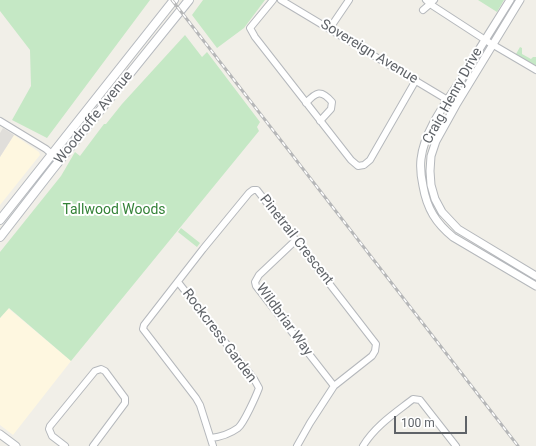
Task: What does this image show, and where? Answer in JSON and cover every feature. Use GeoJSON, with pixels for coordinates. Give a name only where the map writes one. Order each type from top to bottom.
{"type":"FeatureCollection","features":[{"type":"Feature","properties":{"kind":"main road","name":"Woodroffe Avenue"},"geometry":{"type":"LineString","coordinates":[[0,220],[174,0]]}},
{"type":"Feature","properties":{"kind":"main road","name":"Woodroffe Avenue"},"geometry":{"type":"LineString","coordinates":[[0,237],[59,161],[189,0]]}},
{"type":"Feature","properties":{"kind":"main road"},"geometry":{"type":"LineString","coordinates":[[152,28],[160,36]]}},
{"type":"Feature","properties":{"kind":"street"},"geometry":{"type":"LineString","coordinates":[[273,0],[250,28],[254,37],[350,160],[358,166],[364,165],[370,160],[416,80]]}},
{"type":"Feature","properties":{"kind":"street","name":"Sovereign Avenue"},"geometry":{"type":"LineString","coordinates":[[281,0],[456,104]]}},
{"type":"Feature","properties":{"kind":"street"},"geometry":{"type":"LineString","coordinates":[[330,28],[349,0]]}},
{"type":"Feature","properties":{"kind":"street","name":"Craig Henry Drive"},"geometry":{"type":"LineString","coordinates":[[510,0],[430,132],[424,145],[421,159],[421,173],[425,197],[429,209],[442,228],[454,237],[536,286]]}},
{"type":"Feature","properties":{"kind":"street","name":"Craig Henry Drive"},"geometry":{"type":"LineString","coordinates":[[520,0],[456,104],[436,141],[431,156],[431,178],[435,199],[442,212],[458,229],[536,276]]}},
{"type":"Feature","properties":{"kind":"street"},"geometry":{"type":"LineString","coordinates":[[423,10],[430,1],[492,45],[536,70]]}},
{"type":"Feature","properties":{"kind":"street"},"geometry":{"type":"LineString","coordinates":[[306,103],[312,96],[321,93],[327,96],[332,102],[330,109],[320,120]]}},
{"type":"Feature","properties":{"kind":"street"},"geometry":{"type":"LineString","coordinates":[[0,121],[46,149],[59,161]]}},
{"type":"Feature","properties":{"kind":"street","name":"Pinetrail Crescent"},"geometry":{"type":"LineString","coordinates":[[213,446],[200,405],[196,398],[143,329],[146,321],[203,249],[249,193],[253,190],[257,190],[376,344],[375,352],[372,356],[334,386],[297,446]]}},
{"type":"Feature","properties":{"kind":"street","name":"Wildbriar Way"},"geometry":{"type":"LineString","coordinates":[[296,240],[259,275],[255,282],[256,286],[334,386]]}},
{"type":"Feature","properties":{"kind":"street","name":"Rockcress Garden"},"geometry":{"type":"LineString","coordinates":[[178,282],[254,379],[259,388],[239,427],[211,438]]}},
{"type":"Feature","properties":{"kind":"street"},"geometry":{"type":"LineString","coordinates":[[65,446],[50,433],[50,426],[95,371],[100,369],[105,371],[126,400],[93,446]]}},
{"type":"Feature","properties":{"kind":"street"},"geometry":{"type":"LineString","coordinates":[[364,446],[371,434],[383,422],[413,399],[420,400],[456,446]]}},
{"type":"Feature","properties":{"kind":"street"},"geometry":{"type":"LineString","coordinates":[[0,434],[16,446]]}},
{"type":"Feature","properties":{"kind":"shaded area"},"geometry":{"type":"Polygon","coordinates":[[[3,128],[14,135],[0,157],[0,133],[3,128]]]}},
{"type":"Feature","properties":{"kind":"shaded area"},"geometry":{"type":"Polygon","coordinates":[[[14,135],[39,152],[40,155],[0,205],[0,157],[14,135]]]}},
{"type":"Feature","properties":{"kind":"shaded area"},"geometry":{"type":"Polygon","coordinates":[[[8,308],[71,361],[13,435],[0,425],[0,318],[8,308]]]}},
{"type":"Feature","properties":{"kind":"green space"},"geometry":{"type":"Polygon","coordinates":[[[0,0],[150,0],[47,138],[12,120],[31,86],[30,50],[0,11],[0,0]]]}},
{"type":"Feature","properties":{"kind":"green space"},"geometry":{"type":"Polygon","coordinates":[[[203,0],[265,0],[244,28],[217,48],[192,15],[203,0]]]}},
{"type":"Feature","properties":{"kind":"green space"},"geometry":{"type":"Polygon","coordinates":[[[478,0],[504,0],[497,12],[478,0]]]}},
{"type":"Feature","properties":{"kind":"green space","name":"Tallwood Woods"},"geometry":{"type":"Polygon","coordinates":[[[185,35],[202,57],[207,52],[260,122],[257,127],[259,131],[71,361],[9,308],[0,318],[0,252],[61,176],[75,152],[80,156],[104,124],[106,124],[122,104],[185,35]]]}},
{"type":"Feature","properties":{"kind":"green space"},"geometry":{"type":"Polygon","coordinates":[[[520,47],[522,48],[522,54],[531,59],[536,57],[536,67],[516,54],[520,47]]]}},
{"type":"Feature","properties":{"kind":"green space"},"geometry":{"type":"Polygon","coordinates":[[[181,228],[200,243],[197,247],[178,232],[181,228]]]}},
{"type":"Feature","properties":{"kind":"railway"},"geometry":{"type":"LineString","coordinates":[[172,0],[518,446]]}}]}
